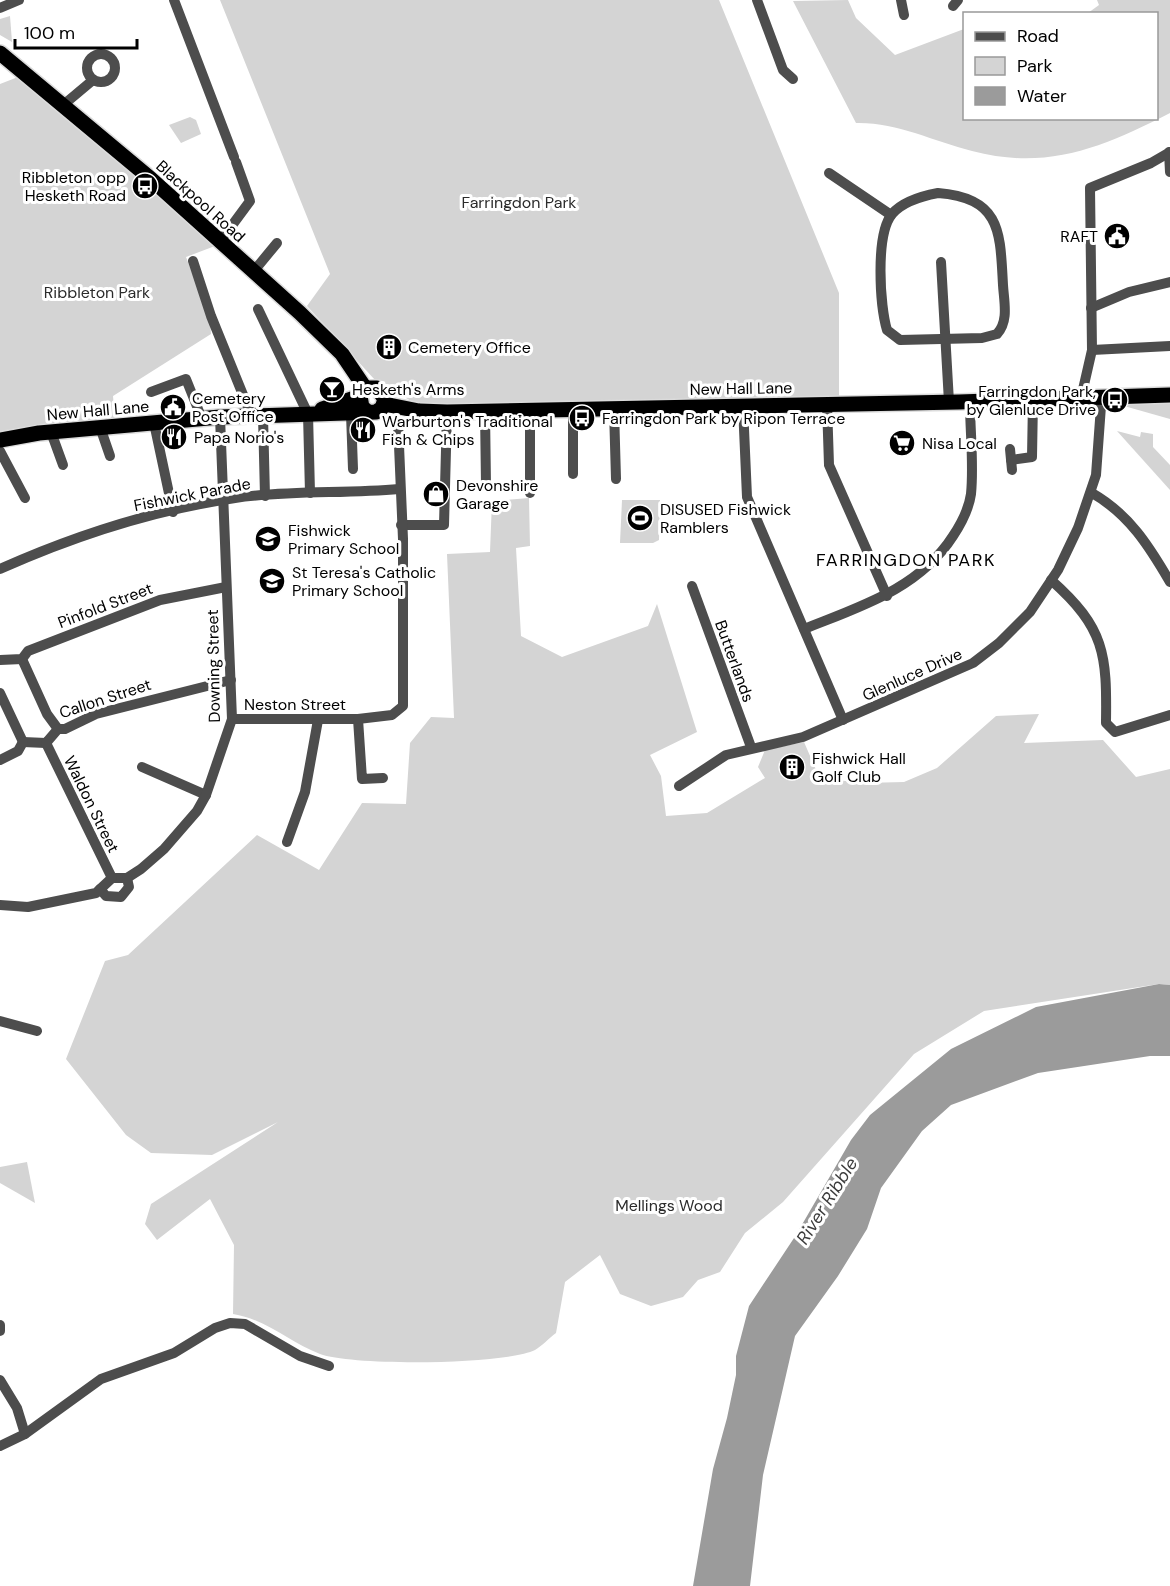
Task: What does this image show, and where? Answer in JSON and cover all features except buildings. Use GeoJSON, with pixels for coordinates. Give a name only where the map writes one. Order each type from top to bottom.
{"type":"FeatureCollection","features":[{"type":"Feature","properties":{"kind":"highway","name":"Blackpool Road"},"geometry":{"type":"LineString","coordinates":[[0,53],[151,179],[219,243],[300,313],[342,354],[361,403],[374,387],[381,390],[385,396],[384,404]]}},
{"type":"Feature","properties":{"kind":"highway","name":"New Hall Lane"},"geometry":{"type":"LineString","coordinates":[[0,440],[100,427],[220,417],[308,414],[361,403],[378,411],[384,404],[419,411],[447,412],[970,402],[1170,394]]}},
{"type":"Feature","properties":{"kind":"street"},"geometry":{"type":"LineString","coordinates":[[0,8],[19,0]]}},
{"type":"Feature","properties":{"kind":"street"},"geometry":{"type":"LineString","coordinates":[[174,0],[250,201],[219,243]]}},
{"type":"Feature","properties":{"kind":"street"},"geometry":{"type":"LineString","coordinates":[[757,0],[783,70],[793,80]]}},
{"type":"Feature","properties":{"kind":"street"},"geometry":{"type":"LineString","coordinates":[[901,0],[904,15]]}},
{"type":"Feature","properties":{"kind":"street"},"geometry":{"type":"LineString","coordinates":[[62,106],[93,80]]}},
{"type":"Feature","properties":{"kind":"street"},"geometry":{"type":"LineString","coordinates":[[1170,152],[1170,172]]}},
{"type":"Feature","properties":{"kind":"street"},"geometry":{"type":"LineString","coordinates":[[1081,398],[1092,350],[1090,188],[1151,163],[1170,152]]}},
{"type":"Feature","properties":{"kind":"street"},"geometry":{"type":"LineString","coordinates":[[830,173],[891,215]]}},
{"type":"Feature","properties":{"kind":"street"},"geometry":{"type":"LineString","coordinates":[[955,194],[970,200],[981,207],[1000,232],[1005,319],[1001,329],[997,334],[982,338],[944,339],[900,340],[887,330],[881,256],[891,215],[923,195],[955,194]]}},
{"type":"Feature","properties":{"kind":"street"},"geometry":{"type":"LineString","coordinates":[[253,272],[277,243]]}},
{"type":"Feature","properties":{"kind":"street"},"geometry":{"type":"LineString","coordinates":[[193,261],[211,316],[257,416],[265,496]]}},
{"type":"Feature","properties":{"kind":"street"},"geometry":{"type":"LineString","coordinates":[[941,262],[949,402]]}},
{"type":"Feature","properties":{"kind":"street"},"geometry":{"type":"LineString","coordinates":[[1091,308],[1129,292],[1170,282]]}},
{"type":"Feature","properties":{"kind":"street"},"geometry":{"type":"LineString","coordinates":[[258,309],[308,414],[310,493]]}},
{"type":"Feature","properties":{"kind":"street"},"geometry":{"type":"LineString","coordinates":[[1092,350],[1170,346]]}},
{"type":"Feature","properties":{"kind":"street"},"geometry":{"type":"LineString","coordinates":[[151,392],[186,379],[202,419]]}},
{"type":"Feature","properties":{"kind":"street","name":"Glenluce Drive"},"geometry":{"type":"LineString","coordinates":[[680,786],[726,755],[751,747],[803,737],[973,663],[1030,612],[1051,580],[1078,528],[1092,493],[1100,435],[1099,398]]}},
{"type":"Feature","properties":{"kind":"street"},"geometry":{"type":"LineString","coordinates":[[1011,460],[1032,457],[1033,400]]}},
{"type":"Feature","properties":{"kind":"street"},"geometry":{"type":"LineString","coordinates":[[804,629],[886,596],[919,574],[943,552],[968,505],[971,474],[970,402]]}},
{"type":"Feature","properties":{"kind":"street"},"geometry":{"type":"LineString","coordinates":[[353,469],[361,403]]}},
{"type":"Feature","properties":{"kind":"street"},"geometry":{"type":"LineString","coordinates":[[827,404],[829,465],[886,596]]}},
{"type":"Feature","properties":{"kind":"street"},"geometry":{"type":"LineString","coordinates":[[743,406],[747,497],[843,720]]}},
{"type":"Feature","properties":{"kind":"street"},"geometry":{"type":"LineString","coordinates":[[573,409],[573,474]]}},
{"type":"Feature","properties":{"kind":"street"},"geometry":{"type":"LineString","coordinates":[[614,409],[616,479]]}},
{"type":"Feature","properties":{"kind":"street"},"geometry":{"type":"LineString","coordinates":[[530,410],[530,493]]}},
{"type":"Feature","properties":{"kind":"street"},"geometry":{"type":"LineString","coordinates":[[485,411],[486,486]]}},
{"type":"Feature","properties":{"kind":"street"},"geometry":{"type":"LineString","coordinates":[[401,525],[444,525],[447,412]]}},
{"type":"Feature","properties":{"kind":"street","name":"Downing Street"},"geometry":{"type":"LineString","coordinates":[[127,878],[164,849],[197,811],[206,795],[232,719],[220,417]]}},
{"type":"Feature","properties":{"kind":"street","name":"Neston Street"},"geometry":{"type":"LineString","coordinates":[[232,719],[358,719],[392,715],[403,705],[398,422]]}},
{"type":"Feature","properties":{"kind":"street"},"geometry":{"type":"LineString","coordinates":[[154,423],[173,512]]}},
{"type":"Feature","properties":{"kind":"street"},"geometry":{"type":"LineString","coordinates":[[100,427],[110,456]]}},
{"type":"Feature","properties":{"kind":"street"},"geometry":{"type":"LineString","coordinates":[[51,432],[63,465]]}},
{"type":"Feature","properties":{"kind":"street"},"geometry":{"type":"LineString","coordinates":[[0,451],[24,498]]}},
{"type":"Feature","properties":{"kind":"street","name":"Fishwick Parade"},"geometry":{"type":"LineString","coordinates":[[0,569],[54,545],[126,522],[224,500],[399,489]]}},
{"type":"Feature","properties":{"kind":"street"},"geometry":{"type":"LineString","coordinates":[[1092,493],[1112,504],[1134,526],[1170,582]]}},
{"type":"Feature","properties":{"kind":"street"},"geometry":{"type":"LineString","coordinates":[[1051,580],[1078,603],[1098,635],[1107,672],[1106,723],[1115,732],[1170,716]]}},
{"type":"Feature","properties":{"kind":"street","name":"Butterlands"},"geometry":{"type":"LineString","coordinates":[[692,585],[751,747]]}},
{"type":"Feature","properties":{"kind":"street","name":"Pinfold Street"},"geometry":{"type":"LineString","coordinates":[[0,660],[22,658],[28,651],[160,600],[226,587]]}},
{"type":"Feature","properties":{"kind":"street"},"geometry":{"type":"LineString","coordinates":[[22,658],[47,714],[58,729]]}},
{"type":"Feature","properties":{"kind":"street","name":"Callon Street"},"geometry":{"type":"LineString","coordinates":[[46,743],[58,729],[65,729],[106,711],[231,680]]}},
{"type":"Feature","properties":{"kind":"street"},"geometry":{"type":"LineString","coordinates":[[0,693],[23,742]]}},
{"type":"Feature","properties":{"kind":"street"},"geometry":{"type":"LineString","coordinates":[[358,719],[362,779],[383,778]]}},
{"type":"Feature","properties":{"kind":"street"},"geometry":{"type":"LineString","coordinates":[[287,842],[305,792],[318,720]]}},
{"type":"Feature","properties":{"kind":"street"},"geometry":{"type":"LineString","coordinates":[[23,742],[46,743]]}},
{"type":"Feature","properties":{"kind":"street"},"geometry":{"type":"LineString","coordinates":[[0,760],[18,751],[23,742]]}},
{"type":"Feature","properties":{"kind":"street","name":"Waldon Street"},"geometry":{"type":"LineString","coordinates":[[46,743],[112,878]]}},
{"type":"Feature","properties":{"kind":"street"},"geometry":{"type":"LineString","coordinates":[[142,767],[206,795]]}},
{"type":"Feature","properties":{"kind":"street"},"geometry":{"type":"LineString","coordinates":[[0,905],[28,907],[96,893],[100,889],[112,878],[127,878],[129,887],[121,897],[106,896],[100,889]]}},
{"type":"Feature","properties":{"kind":"street"},"geometry":{"type":"LineString","coordinates":[[0,1022],[36,1031]]}},
{"type":"Feature","properties":{"kind":"street"},"geometry":{"type":"LineString","coordinates":[[0,1446],[25,1434],[101,1378],[174,1353],[215,1328],[230,1323],[245,1324],[300,1356],[329,1366]]}},
{"type":"Feature","properties":{"kind":"street"},"geometry":{"type":"LineString","coordinates":[[0,1325],[0,1331]]}},
{"type":"Feature","properties":{"kind":"street"},"geometry":{"type":"LineString","coordinates":[[0,1380],[17,1408],[25,1434]]}},
{"type":"Feature","properties":{"kind":"green space","name":"Farringdon Park"},"geometry":{"type":"Polygon","coordinates":[[[220,0],[719,0],[839,293],[839,398],[418,405],[375,380],[307,306],[330,274],[220,0]]]}},
{"type":"Feature","properties":{"kind":"green space"},"geometry":{"type":"Polygon","coordinates":[[[848,0],[856,18],[895,55],[963,29],[963,120],[1156,120],[1122,136],[1074,152],[1050,157],[1025,158],[999,157],[900,129],[856,123],[793,1],[848,0]]]}},
{"type":"Feature","properties":{"kind":"green space"},"geometry":{"type":"Polygon","coordinates":[[[1097,0],[1170,0],[1170,113],[1158,119],[1158,12],[1089,12],[1099,5],[1097,0]]]}},
{"type":"Feature","properties":{"kind":"green space"},"geometry":{"type":"Polygon","coordinates":[[[10,16],[12,42],[0,35],[0,19],[10,16]]]}},
{"type":"Feature","properties":{"kind":"green space","name":"Ribbleton Park"},"geometry":{"type":"Polygon","coordinates":[[[18,77],[194,224],[215,246],[186,257],[210,320],[211,334],[113,396],[115,419],[0,432],[0,84],[18,77]]]}},
{"type":"Feature","properties":{"kind":"green space"},"geometry":{"type":"Polygon","coordinates":[[[190,117],[196,120],[201,134],[181,143],[169,125],[190,117]]]}},
{"type":"Feature","properties":{"kind":"green space"},"geometry":{"type":"Polygon","coordinates":[[[1126,402],[1170,403],[1170,419],[1117,404],[1126,402]]]}},
{"type":"Feature","properties":{"kind":"green space"},"geometry":{"type":"Polygon","coordinates":[[[1117,431],[1140,437],[1141,432],[1153,434],[1153,447],[1170,465],[1170,490],[1117,431]]]}},
{"type":"Feature","properties":{"kind":"green space","name":"Mellings Wood"},"geometry":{"type":"Polygon","coordinates":[[[529,498],[530,546],[516,548],[521,636],[562,657],[648,626],[657,604],[697,732],[650,755],[661,776],[666,816],[707,813],[765,778],[758,767],[765,750],[804,742],[817,772],[827,779],[864,783],[904,782],[937,768],[996,716],[1039,714],[1024,743],[1103,740],[1136,777],[1170,769],[1170,985],[1159,984],[984,1011],[914,1054],[783,1202],[745,1233],[720,1272],[698,1280],[683,1297],[651,1306],[620,1294],[600,1255],[565,1282],[556,1333],[535,1350],[493,1359],[462,1361],[394,1362],[337,1358],[320,1354],[267,1326],[233,1314],[234,1245],[210,1199],[157,1240],[145,1224],[151,1204],[278,1122],[212,1155],[151,1153],[126,1135],[66,1059],[105,961],[128,955],[257,835],[319,870],[362,803],[406,804],[410,743],[431,717],[454,718],[447,554],[490,552],[492,501],[529,498]]]}},
{"type":"Feature","properties":{"kind":"green space","name":"DISUSED Fishwick Ramblers"},"geometry":{"type":"Polygon","coordinates":[[[622,500],[660,500],[659,540],[653,543],[620,543],[622,500]]]}},
{"type":"Feature","properties":{"kind":"green space"},"geometry":{"type":"Polygon","coordinates":[[[27,1162],[35,1203],[0,1183],[0,1167],[27,1162]]]}},
{"type":"Feature","properties":{"kind":"water","name":"River Ribble"},"geometry":{"type":"Polygon","coordinates":[[[1159,984],[1170,985],[1170,1056],[1150,1056],[1038,1073],[951,1105],[922,1131],[881,1188],[867,1229],[838,1276],[795,1336],[763,1475],[750,1586],[693,1586],[713,1469],[727,1418],[736,1375],[736,1356],[749,1306],[796,1235],[851,1140],[870,1115],[951,1049],[1036,1007],[1159,984]]]}},
{"type":"Feature","properties":{"kind":"place","name":"Ribbleton opp Hesketh Road"},"geometry":{"type":"Point","coordinates":[145,186]}},
{"type":"Feature","properties":{"kind":"place","name":"RAFT"},"geometry":{"type":"Point","coordinates":[1117,236]}},
{"type":"Feature","properties":{"kind":"place","name":"Cemetery Office"},"geometry":{"type":"Point","coordinates":[389,347]}},
{"type":"Feature","properties":{"kind":"place","name":"Hesketh's Arms"},"geometry":{"type":"Point","coordinates":[332,389]}},
{"type":"Feature","properties":{"kind":"place","name":"Farringdon Park, by Glenluce Drive"},"geometry":{"type":"Point","coordinates":[1115,400]}},
{"type":"Feature","properties":{"kind":"place","name":"Cemetery Post Office"},"geometry":{"type":"Point","coordinates":[173,407]}},
{"type":"Feature","properties":{"kind":"place","name":"Farringdon Park by Ripon Terrace"},"geometry":{"type":"Point","coordinates":[582,418]}},
{"type":"Feature","properties":{"kind":"place","name":"Warburton's Traditional Fish & Chips"},"geometry":{"type":"Point","coordinates":[363,430]}},
{"type":"Feature","properties":{"kind":"place","name":"Papa Norio's"},"geometry":{"type":"Point","coordinates":[174,437]}},
{"type":"Feature","properties":{"kind":"place","name":"Nisa Local"},"geometry":{"type":"Point","coordinates":[902,443]}},
{"type":"Feature","properties":{"kind":"place","name":"Devonshire Garage"},"geometry":{"type":"Point","coordinates":[436,494]}},
{"type":"Feature","properties":{"kind":"place","name":"DISUSED Fishwick Ramblers"},"geometry":{"type":"Point","coordinates":[640,518]}},
{"type":"Feature","properties":{"kind":"place","name":"Fishwick Primary School"},"geometry":{"type":"Point","coordinates":[268,539]}},
{"type":"Feature","properties":{"kind":"place","name":"St Teresa's Catholic Primary School"},"geometry":{"type":"Point","coordinates":[272,581]}},
{"type":"Feature","properties":{"kind":"place","name":"Fishwick Hall Golf Club"},"geometry":{"type":"Point","coordinates":[792,767]}},
{"type":"Feature","properties":{"kind":"district","name":"FARRINGDON PARK"},"geometry":{"type":"Point","coordinates":[906,560]}}]}
